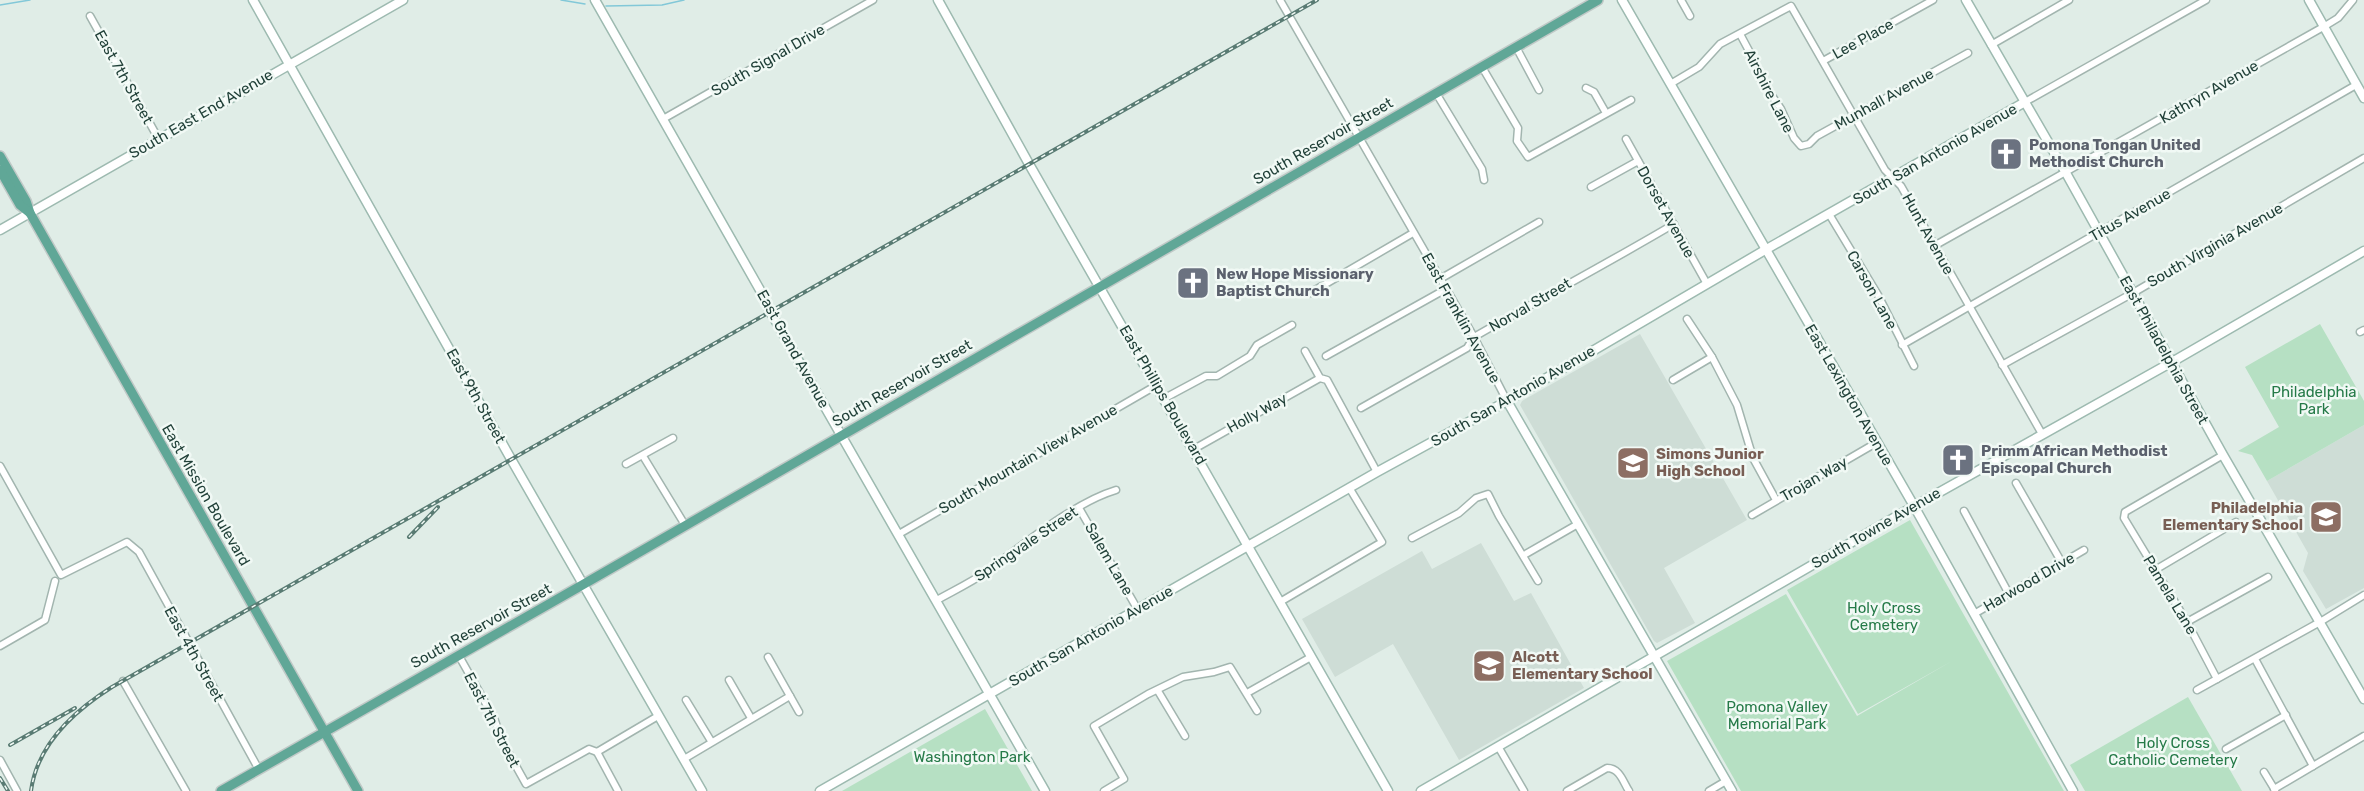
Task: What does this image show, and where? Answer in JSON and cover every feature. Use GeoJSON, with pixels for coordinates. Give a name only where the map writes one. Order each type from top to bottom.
{"type":"FeatureCollection","features":[{"type":"Feature","properties":{"kind":"main road","name":"South Reservoir Street"},"geometry":{"type":"LineString","coordinates":[[221,791],[1598,0]]}},
{"type":"Feature","properties":{"kind":"main road","name":"East Mission Boulevard"},"geometry":{"type":"LineString","coordinates":[[0,156],[26,201],[30,213],[358,791]]}},
{"type":"Feature","properties":{"kind":"main road","name":"East Mission Boulevard"},"geometry":{"type":"LineString","coordinates":[[0,170],[20,205],[30,213]]}},
{"type":"Feature","properties":{"kind":"street","name":"East 9th Street"},"geometry":{"type":"LineString","coordinates":[[253,0],[511,459],[702,791]]}},
{"type":"Feature","properties":{"kind":"street","name":"South East End Avenue"},"geometry":{"type":"LineString","coordinates":[[0,230],[404,0]]}},
{"type":"Feature","properties":{"kind":"street","name":"East Grand Avenue"},"geometry":{"type":"LineString","coordinates":[[595,0],[1045,791]]}},
{"type":"Feature","properties":{"kind":"street","name":"South Signal Drive"},"geometry":{"type":"LineString","coordinates":[[663,119],[873,0]]}},
{"type":"Feature","properties":{"kind":"street","name":"East Phillips Boulevard"},"geometry":{"type":"LineString","coordinates":[[938,0],[1029,164],[1388,791]]}},
{"type":"Feature","properties":{"kind":"street","name":"East Franklin Avenue"},"geometry":{"type":"LineString","coordinates":[[1280,0],[1732,791]]}},
{"type":"Feature","properties":{"kind":"street","name":"East Lexington Avenue"},"geometry":{"type":"LineString","coordinates":[[1622,0],[1672,83],[1765,250],[1914,507],[2073,791]]}},
{"type":"Feature","properties":{"kind":"street"},"geometry":{"type":"LineString","coordinates":[[1681,0],[1689,16]]}},
{"type":"Feature","properties":{"kind":"street","name":"Lee Place"},"geometry":{"type":"LineString","coordinates":[[1823,61],[1933,0]]}},
{"type":"Feature","properties":{"kind":"street","name":"East Philadelphia Street"},"geometry":{"type":"LineString","coordinates":[[1966,0],[2364,699]]}},
{"type":"Feature","properties":{"kind":"street"},"geometry":{"type":"LineString","coordinates":[[1991,45],[2069,0]]}},
{"type":"Feature","properties":{"kind":"street","name":"South San Antonio Avenue"},"geometry":{"type":"LineString","coordinates":[[820,791],[1248,545],[1507,400],[1829,213],[2206,0]]}},
{"type":"Feature","properties":{"kind":"street"},"geometry":{"type":"LineString","coordinates":[[2309,0],[2364,98]]}},
{"type":"Feature","properties":{"kind":"street","name":"Kathryn Avenue"},"geometry":{"type":"LineString","coordinates":[[1934,246],[2325,26],[2338,18],[2353,0]]}},
{"type":"Feature","properties":{"kind":"street","name":"Hunt Avenue"},"geometry":{"type":"LineString","coordinates":[[1740,34],[1791,6],[1885,170],[1901,186],[2042,434]]}},
{"type":"Feature","properties":{"kind":"street","name":"East 7th Street"},"geometry":{"type":"LineString","coordinates":[[90,16],[158,138]]}},
{"type":"Feature","properties":{"kind":"street"},"geometry":{"type":"LineString","coordinates":[[1672,83],[1699,67],[1720,44],[1740,34]]}},
{"type":"Feature","properties":{"kind":"street","name":"Airshire Lane"},"geometry":{"type":"LineString","coordinates":[[1740,34],[1755,62],[1760,78],[1781,109],[1794,138],[1801,146]]}},
{"type":"Feature","properties":{"kind":"street"},"geometry":{"type":"LineString","coordinates":[[1516,47],[1539,90]]}},
{"type":"Feature","properties":{"kind":"street","name":"Munhall Avenue"},"geometry":{"type":"LineString","coordinates":[[1801,146],[1809,144],[1817,136],[1968,53]]}},
{"type":"Feature","properties":{"kind":"street"},"geometry":{"type":"LineString","coordinates":[[1482,67],[1518,128],[1517,141],[1528,157],[1631,99]]}},
{"type":"Feature","properties":{"kind":"street","name":"Titus Avenue"},"geometry":{"type":"LineString","coordinates":[[1902,345],[2356,85]]}},
{"type":"Feature","properties":{"kind":"street"},"geometry":{"type":"LineString","coordinates":[[1586,88],[1593,92],[1606,112]]}},
{"type":"Feature","properties":{"kind":"street"},"geometry":{"type":"LineString","coordinates":[[1436,93],[1482,169],[1484,180]]}},
{"type":"Feature","properties":{"kind":"street","name":"Dorset Avenue"},"geometry":{"type":"LineString","coordinates":[[1626,139],[1707,284]]}},
{"type":"Feature","properties":{"kind":"street","name":"South Virginia Avenue"},"geometry":{"type":"LineString","coordinates":[[2002,365],[2133,293],[2364,158]]}},
{"type":"Feature","properties":{"kind":"street"},"geometry":{"type":"LineString","coordinates":[[1591,187],[1638,161]]}},
{"type":"Feature","properties":{"kind":"street","name":"Carson Lane"},"geometry":{"type":"LineString","coordinates":[[1829,213],[1878,295],[1914,366]]}},
{"type":"Feature","properties":{"kind":"street"},"geometry":{"type":"LineString","coordinates":[[1440,279],[1539,222]]}},
{"type":"Feature","properties":{"kind":"street","name":"Norval Street"},"geometry":{"type":"LineString","coordinates":[[1361,408],[1467,348],[1474,337],[1578,278],[1604,266],[1674,224]]}},
{"type":"Feature","properties":{"kind":"street"},"geometry":{"type":"LineString","coordinates":[[1311,293],[1413,233]]}},
{"type":"Feature","properties":{"kind":"street","name":"South Towne Avenue"},"geometry":{"type":"LineString","coordinates":[[1421,791],[2364,251]]}},
{"type":"Feature","properties":{"kind":"street"},"geometry":{"type":"LineString","coordinates":[[1326,356],[1446,289]]}},
{"type":"Feature","properties":{"kind":"street"},"geometry":{"type":"LineString","coordinates":[[1687,319],[1712,357],[1737,405],[1753,458],[1776,500]]}},
{"type":"Feature","properties":{"kind":"street"},"geometry":{"type":"LineString","coordinates":[[1165,398],[1206,376],[1217,376],[1250,356],[1257,345],[1292,326]]}},
{"type":"Feature","properties":{"kind":"street"},"geometry":{"type":"LineString","coordinates":[[1305,351],[1320,378],[1327,380],[1377,472]]}},
{"type":"Feature","properties":{"kind":"street"},"geometry":{"type":"LineString","coordinates":[[1673,380],[1712,357]]}},
{"type":"Feature","properties":{"kind":"street","name":"Holly Way"},"geometry":{"type":"LineString","coordinates":[[1194,449],[1320,378]]}},
{"type":"Feature","properties":{"kind":"street","name":"South Mountain View Avenue"},"geometry":{"type":"LineString","coordinates":[[898,534],[1157,385]]}},
{"type":"Feature","properties":{"kind":"street"},"geometry":{"type":"LineString","coordinates":[[626,464],[673,438]]}},
{"type":"Feature","properties":{"kind":"street","name":"Trojan Way"},"geometry":{"type":"LineString","coordinates":[[1752,514],[1876,443]]}},
{"type":"Feature","properties":{"kind":"street","name":"Pamela Lane"},"geometry":{"type":"LineString","coordinates":[[2217,679],[2187,622],[2124,518],[2125,512],[2223,455]]}},
{"type":"Feature","properties":{"kind":"street"},"geometry":{"type":"LineString","coordinates":[[643,456],[685,525]]}},
{"type":"Feature","properties":{"kind":"street","name":"East 4th Street"},"geometry":{"type":"LineString","coordinates":[[0,466],[61,575],[127,542],[139,552],[258,768]]}},
{"type":"Feature","properties":{"kind":"street"},"geometry":{"type":"LineString","coordinates":[[2016,483],[2062,563]]}},
{"type":"Feature","properties":{"kind":"street"},"geometry":{"type":"LineString","coordinates":[[1280,602],[1382,542],[1350,489]]}},
{"type":"Feature","properties":{"kind":"street","name":"Springvale Street"},"geometry":{"type":"LineString","coordinates":[[937,600],[983,574],[1036,534],[1106,493],[1116,490]]}},
{"type":"Feature","properties":{"kind":"street"},"geometry":{"type":"LineString","coordinates":[[1412,538],[1459,513],[1476,498],[1488,494],[1538,581]]}},
{"type":"Feature","properties":{"kind":"street","name":"Salem Lane"},"geometry":{"type":"LineString","coordinates":[[1079,508],[1138,610]]}},
{"type":"Feature","properties":{"kind":"street"},"geometry":{"type":"LineString","coordinates":[[1964,511],[2009,594]]}},
{"type":"Feature","properties":{"kind":"street"},"geometry":{"type":"LineString","coordinates":[[2155,570],[2236,522]]}},
{"type":"Feature","properties":{"kind":"street"},"geometry":{"type":"LineString","coordinates":[[1524,555],[1578,524]]}},
{"type":"Feature","properties":{"kind":"street","name":"Harwood Drive"},"geometry":{"type":"LineString","coordinates":[[1974,614],[2084,550]]}},
{"type":"Feature","properties":{"kind":"street"},"geometry":{"type":"LineString","coordinates":[[2187,622],[2268,577]]}},
{"type":"Feature","properties":{"kind":"street"},"geometry":{"type":"LineString","coordinates":[[0,646],[45,620],[55,581]]}},
{"type":"Feature","properties":{"kind":"street"},"geometry":{"type":"LineString","coordinates":[[2197,690],[2364,595]]}},
{"type":"Feature","properties":{"kind":"street","name":"East 7th Street"},"geometry":{"type":"LineString","coordinates":[[459,656],[494,718],[502,741],[526,784],[589,749],[597,752]]}},
{"type":"Feature","properties":{"kind":"street"},"geometry":{"type":"LineString","coordinates":[[768,657],[799,712]]}},
{"type":"Feature","properties":{"kind":"street"},"geometry":{"type":"LineString","coordinates":[[1247,693],[1311,657]]}},
{"type":"Feature","properties":{"kind":"street"},"geometry":{"type":"LineString","coordinates":[[2255,659],[2303,745],[2307,746],[2315,765]]}},
{"type":"Feature","properties":{"kind":"street"},"geometry":{"type":"LineString","coordinates":[[1104,791],[1124,779],[1094,726],[1148,694],[1183,677],[1230,667],[1257,711]]}},
{"type":"Feature","properties":{"kind":"street"},"geometry":{"type":"LineString","coordinates":[[729,680],[751,718]]}},
{"type":"Feature","properties":{"kind":"street"},"geometry":{"type":"LineString","coordinates":[[123,681],[186,791]]}},
{"type":"Feature","properties":{"kind":"street"},"geometry":{"type":"LineString","coordinates":[[1158,691],[1185,736]]}},
{"type":"Feature","properties":{"kind":"street"},"geometry":{"type":"LineString","coordinates":[[684,759],[790,696]]}},
{"type":"Feature","properties":{"kind":"street"},"geometry":{"type":"LineString","coordinates":[[686,700],[711,741]]}},
{"type":"Feature","properties":{"kind":"street"},"geometry":{"type":"LineString","coordinates":[[2226,749],[2286,715]]}},
{"type":"Feature","properties":{"kind":"street"},"geometry":{"type":"LineString","coordinates":[[618,791],[597,752],[658,716]]}},
{"type":"Feature","properties":{"kind":"street"},"geometry":{"type":"LineString","coordinates":[[2264,772],[2274,790],[2364,736]]}},
{"type":"Feature","properties":{"kind":"street"},"geometry":{"type":"LineString","coordinates":[[1499,747],[1524,791]]}},
{"type":"Feature","properties":{"kind":"street"},"geometry":{"type":"LineString","coordinates":[[0,760],[17,791]]}},
{"type":"Feature","properties":{"kind":"street"},"geometry":{"type":"LineString","coordinates":[[1567,791],[1607,768],[1617,771],[1629,791]]}},
{"type":"Feature","properties":{"kind":"street"},"geometry":{"type":"LineString","coordinates":[[1709,791],[1726,781]]}},
{"type":"Feature","properties":{"kind":"shaded area","name":"Simons Junior High School"},"geometry":{"type":"Polygon","coordinates":[[[1640,334],[1747,520],[1664,568],[1695,623],[1657,643],[1520,405],[1522,401],[1640,334]]]}},
{"type":"Feature","properties":{"kind":"shaded area","name":"Philadelphia Elementary School"},"geometry":{"type":"Polygon","coordinates":[[[2364,425],[2364,588],[2326,609],[2303,571],[2308,553],[2267,481],[2364,425]]]}},
{"type":"Feature","properties":{"kind":"shaded area","name":"Alcott Elementary School"},"geometry":{"type":"Polygon","coordinates":[[[1481,543],[1514,601],[1531,593],[1584,688],[1459,760],[1393,644],[1335,677],[1302,619],[1422,551],[1432,569],[1481,543]]]}},
{"type":"Feature","properties":{"kind":"green space","name":"Philadelphia Park"},"geometry":{"type":"Polygon","coordinates":[[[2320,324],[2364,401],[2364,425],[2267,481],[2252,455],[2238,451],[2279,427],[2245,367],[2320,324]]]}},
{"type":"Feature","properties":{"kind":"green space","name":"Pomona Valley Memorial Park"},"geometry":{"type":"Polygon","coordinates":[[[1910,520],[2064,791],[1741,791],[1667,661],[1786,594],[1857,716],[1952,661],[1858,714],[1787,590],[1910,520]]]}},
{"type":"Feature","properties":{"kind":"green space","name":"Holy Cross Catholic Cemetery"},"geometry":{"type":"Polygon","coordinates":[[[2188,697],[2242,791],[2085,791],[2070,765],[2188,697]]]}},
{"type":"Feature","properties":{"kind":"green space","name":"Washington Park"},"geometry":{"type":"Polygon","coordinates":[[[985,709],[1032,791],[842,791],[985,709]]]}},
{"type":"Feature","properties":{"kind":"waterway"},"geometry":{"type":"LineString","coordinates":[[0,5],[30,0]]}},
{"type":"Feature","properties":{"kind":"waterway"},"geometry":{"type":"LineString","coordinates":[[561,0],[585,4]]}},
{"type":"Feature","properties":{"kind":"waterway"},"geometry":{"type":"LineString","coordinates":[[606,6],[662,5],[684,0]]}},
{"type":"Feature","properties":{"kind":"railway"},"geometry":{"type":"LineString","coordinates":[[31,791],[41,758],[49,744],[71,718],[112,687],[1317,0]]}},
{"type":"Feature","properties":{"kind":"railway"},"geometry":{"type":"LineString","coordinates":[[409,537],[438,507]]}},
{"type":"Feature","properties":{"kind":"railway"},"geometry":{"type":"LineString","coordinates":[[10,745],[75,708]]}},
{"type":"Feature","properties":{"kind":"railway"},"geometry":{"type":"LineString","coordinates":[[0,778],[8,791]]}},
{"type":"Feature","properties":{"kind":"place","name":"Pomona Tongan United Methodist Church"},"geometry":{"type":"Point","coordinates":[2006,154]}},
{"type":"Feature","properties":{"kind":"place","name":"New Hope Missionary Baptist Church"},"geometry":{"type":"Point","coordinates":[1193,283]}},
{"type":"Feature","properties":{"kind":"place","name":"Primm African Methodist Episcopal Church"},"geometry":{"type":"Point","coordinates":[1958,460]}},
{"type":"Feature","properties":{"kind":"place","name":"Simons Junior High School"},"geometry":{"type":"Point","coordinates":[1633,463]}},
{"type":"Feature","properties":{"kind":"place","name":"Philadelphia Elementary School"},"geometry":{"type":"Point","coordinates":[2326,517]}},
{"type":"Feature","properties":{"kind":"place","name":"Alcott Elementary School"},"geometry":{"type":"Point","coordinates":[1489,666]}},
{"type":"Feature","properties":{"kind":"park label","name":"Holy Cross Cemetery"},"geometry":{"type":"Point","coordinates":[1884,616]}}]}
